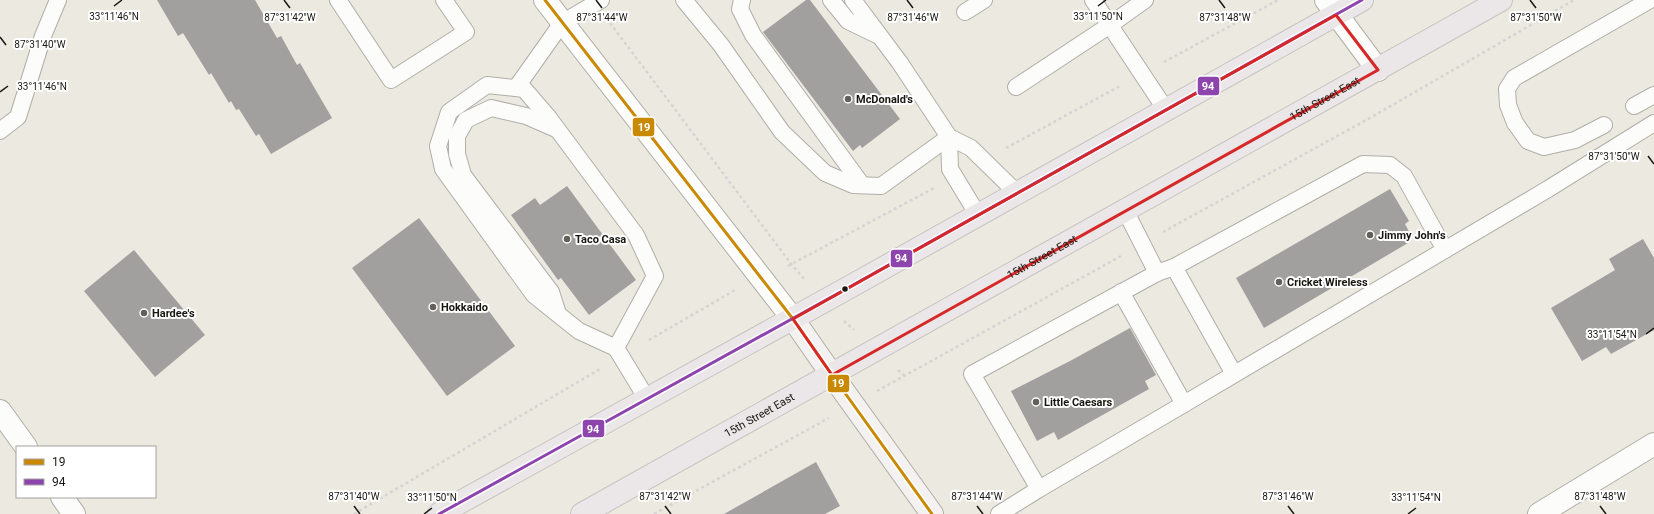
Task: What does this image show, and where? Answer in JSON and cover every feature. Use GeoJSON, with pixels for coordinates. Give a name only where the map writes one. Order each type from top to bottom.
{"type":"FeatureCollection","features":[{"type":"Feature","properties":{"kind":"main road"},"geometry":{"type":"LineString","coordinates":[[439,514],[1166,110],[1331,7],[1362,0]]}},
{"type":"Feature","properties":{"kind":"main road","name":"15th Street East"},"geometry":{"type":"LineString","coordinates":[[582,514],[1501,0]]}},
{"type":"Feature","properties":{"kind":"street"},"geometry":{"type":"LineString","coordinates":[[545,0],[793,318],[932,514]]}},
{"type":"Feature","properties":{"kind":"street"},"geometry":{"type":"LineString","coordinates":[[1331,7],[1378,70]]}},
{"type":"Feature","properties":{"kind":"street"},"geometry":{"type":"LineString","coordinates":[[0,411],[25,446]]}},
{"type":"Feature","properties":{"kind":"street"},"geometry":{"type":"LineString","coordinates":[[1538,514],[1654,444]]}},
{"type":"Feature","properties":{"kind":"street"},"geometry":{"type":"LineString","coordinates":[[63,498],[74,514]]}},
{"type":"Feature","properties":{"kind":"lane"},"geometry":{"type":"LineString","coordinates":[[0,131],[18,117],[43,36],[58,0]]}},
{"type":"Feature","properties":{"kind":"lane"},"geometry":{"type":"LineString","coordinates":[[338,0],[390,80],[466,32],[444,0]]}},
{"type":"Feature","properties":{"kind":"lane"},"geometry":{"type":"LineString","coordinates":[[684,0],[721,45],[782,132],[825,173],[853,184],[881,186],[949,137]]}},
{"type":"Feature","properties":{"kind":"lane"},"geometry":{"type":"LineString","coordinates":[[831,0],[848,21],[880,37]]}},
{"type":"Feature","properties":{"kind":"lane"},"geometry":{"type":"LineString","coordinates":[[853,0],[900,64],[949,137],[971,148],[1017,193]]}},
{"type":"Feature","properties":{"kind":"lane"},"geometry":{"type":"LineString","coordinates":[[965,12],[984,0]]}},
{"type":"Feature","properties":{"kind":"lane"},"geometry":{"type":"LineString","coordinates":[[1093,0],[1166,110]]}},
{"type":"Feature","properties":{"kind":"lane"},"geometry":{"type":"LineString","coordinates":[[1016,87],[1110,26],[1145,0]]}},
{"type":"Feature","properties":{"kind":"lane"},"geometry":{"type":"LineString","coordinates":[[1604,125],[1575,140],[1544,147],[1528,141],[1515,124],[1508,105],[1507,89],[1514,78],[1650,0]]}},
{"type":"Feature","properties":{"kind":"lane"},"geometry":{"type":"LineString","coordinates":[[516,88],[562,23],[598,2]]}},
{"type":"Feature","properties":{"kind":"lane"},"geometry":{"type":"LineString","coordinates":[[739,3],[753,35],[862,185]]}},
{"type":"Feature","properties":{"kind":"lane"},"geometry":{"type":"LineString","coordinates":[[616,348],[655,276],[636,235],[559,131],[524,89],[488,85],[449,112],[438,146],[444,169],[534,295],[579,331],[616,348],[647,399]]}},
{"type":"Feature","properties":{"kind":"lane"},"geometry":{"type":"LineString","coordinates":[[1634,106],[1654,95]]}},
{"type":"Feature","properties":{"kind":"lane"},"geometry":{"type":"LineString","coordinates":[[558,314],[551,292],[463,175],[457,154],[457,136],[466,120],[491,108],[526,116],[559,131]]}},
{"type":"Feature","properties":{"kind":"lane"},"geometry":{"type":"LineString","coordinates":[[999,514],[1548,189],[1654,123]]}},
{"type":"Feature","properties":{"kind":"lane"},"geometry":{"type":"LineString","coordinates":[[949,137],[950,169],[978,215]]}},
{"type":"Feature","properties":{"kind":"lane"},"geometry":{"type":"LineString","coordinates":[[1039,489],[972,374],[1157,273],[1174,268],[1363,164],[1390,166],[1404,176],[1445,250]]}},
{"type":"Feature","properties":{"kind":"lane"},"geometry":{"type":"LineString","coordinates":[[1125,210],[1157,273]]}},
{"type":"Feature","properties":{"kind":"lane"},"geometry":{"type":"LineString","coordinates":[[1174,268],[1234,374]]}},
{"type":"Feature","properties":{"kind":"lane"},"geometry":{"type":"LineString","coordinates":[[1121,292],[1184,404]]}},
{"type":"Feature","properties":{"kind":"path"},"geometry":{"type":"LineString","coordinates":[[984,160],[1278,0]]}},
{"type":"Feature","properties":{"kind":"path"},"geometry":{"type":"LineString","coordinates":[[654,514],[1377,114],[1574,0]]}},
{"type":"Feature","properties":{"kind":"path"},"geometry":{"type":"LineString","coordinates":[[598,2],[792,265],[824,301],[874,351],[905,376]]}},
{"type":"Feature","properties":{"kind":"path"},"geometry":{"type":"LineString","coordinates":[[643,344],[760,276],[792,265],[954,177]]}},
{"type":"Feature","properties":{"kind":"path"},"geometry":{"type":"LineString","coordinates":[[354,514],[602,368]]}},
{"type":"Feature","properties":{"kind":"highlighted area"},"geometry":{"type":"Polygon","coordinates":[[[1336,15],[1378,70],[832,375],[793,319],[1336,15]]]}},
{"type":"Feature","properties":{"kind":"building"},"geometry":{"type":"Polygon","coordinates":[[[157,0],[255,0],[277,38],[281,36],[297,65],[300,63],[332,118],[271,154],[259,134],[256,136],[239,109],[236,110],[231,101],[229,103],[211,73],[209,75],[183,33],[178,36],[157,0]]]}},
{"type":"Feature","properties":{"kind":"building"},"geometry":{"type":"Polygon","coordinates":[[[806,0],[810,0],[900,119],[862,148],[860,145],[853,151],[763,32],[806,0]]]}},
{"type":"Feature","properties":{"kind":"building","name":"Taco Casa"},"geometry":{"type":"Polygon","coordinates":[[[567,186],[636,280],[589,315],[561,278],[558,280],[511,215],[535,198],[540,205],[567,186]]]}},
{"type":"Feature","properties":{"kind":"building"},"geometry":{"type":"Polygon","coordinates":[[[1390,189],[1409,221],[1405,224],[1412,237],[1407,240],[1408,243],[1264,328],[1236,278],[1390,189]]]}},
{"type":"Feature","properties":{"kind":"building","name":"Hokkaido"},"geometry":{"type":"Polygon","coordinates":[[[419,218],[515,346],[447,396],[352,268],[419,218]]]}},
{"type":"Feature","properties":{"kind":"building"},"geometry":{"type":"Polygon","coordinates":[[[1643,239],[1654,258],[1654,330],[1611,354],[1606,347],[1582,361],[1551,308],[1615,270],[1609,259],[1643,239]]]}},
{"type":"Feature","properties":{"kind":"building","name":"Hardee's"},"geometry":{"type":"Polygon","coordinates":[[[134,250],[205,335],[155,377],[84,291],[134,250]]]}},
{"type":"Feature","properties":{"kind":"building"},"geometry":{"type":"Polygon","coordinates":[[[1130,328],[1156,375],[1145,381],[1149,389],[1058,440],[1054,432],[1037,441],[1011,391],[1130,328]]]}},
{"type":"Feature","properties":{"kind":"building"},"geometry":{"type":"Polygon","coordinates":[[[816,462],[840,506],[825,514],[724,514],[816,462]]]}},
{"type":"Feature","properties":{"kind":"transit line","name":"19"},"geometry":{"type":"LineString","coordinates":[[545,0],[793,319],[932,514]]}},
{"type":"Feature","properties":{"kind":"transit line","name":"94"},"geometry":{"type":"LineString","coordinates":[[439,514],[846,289],[1362,0]]}},
{"type":"Feature","properties":{"kind":"place","name":"McDonald's"},"geometry":{"type":"Point","coordinates":[848,99]}},
{"type":"Feature","properties":{"kind":"place","name":"Jimmy John's"},"geometry":{"type":"Point","coordinates":[1370,235]}},
{"type":"Feature","properties":{"kind":"place","name":"Taco Casa"},"geometry":{"type":"Point","coordinates":[567,239]}},
{"type":"Feature","properties":{"kind":"place","name":"Cricket Wireless"},"geometry":{"type":"Point","coordinates":[1279,282]}},
{"type":"Feature","properties":{"kind":"place","name":"Hokkaido"},"geometry":{"type":"Point","coordinates":[433,307]}},
{"type":"Feature","properties":{"kind":"place","name":"Hardee's"},"geometry":{"type":"Point","coordinates":[144,313]}},
{"type":"Feature","properties":{"kind":"place","name":"Little Caesars"},"geometry":{"type":"Point","coordinates":[1036,402]}}]}
